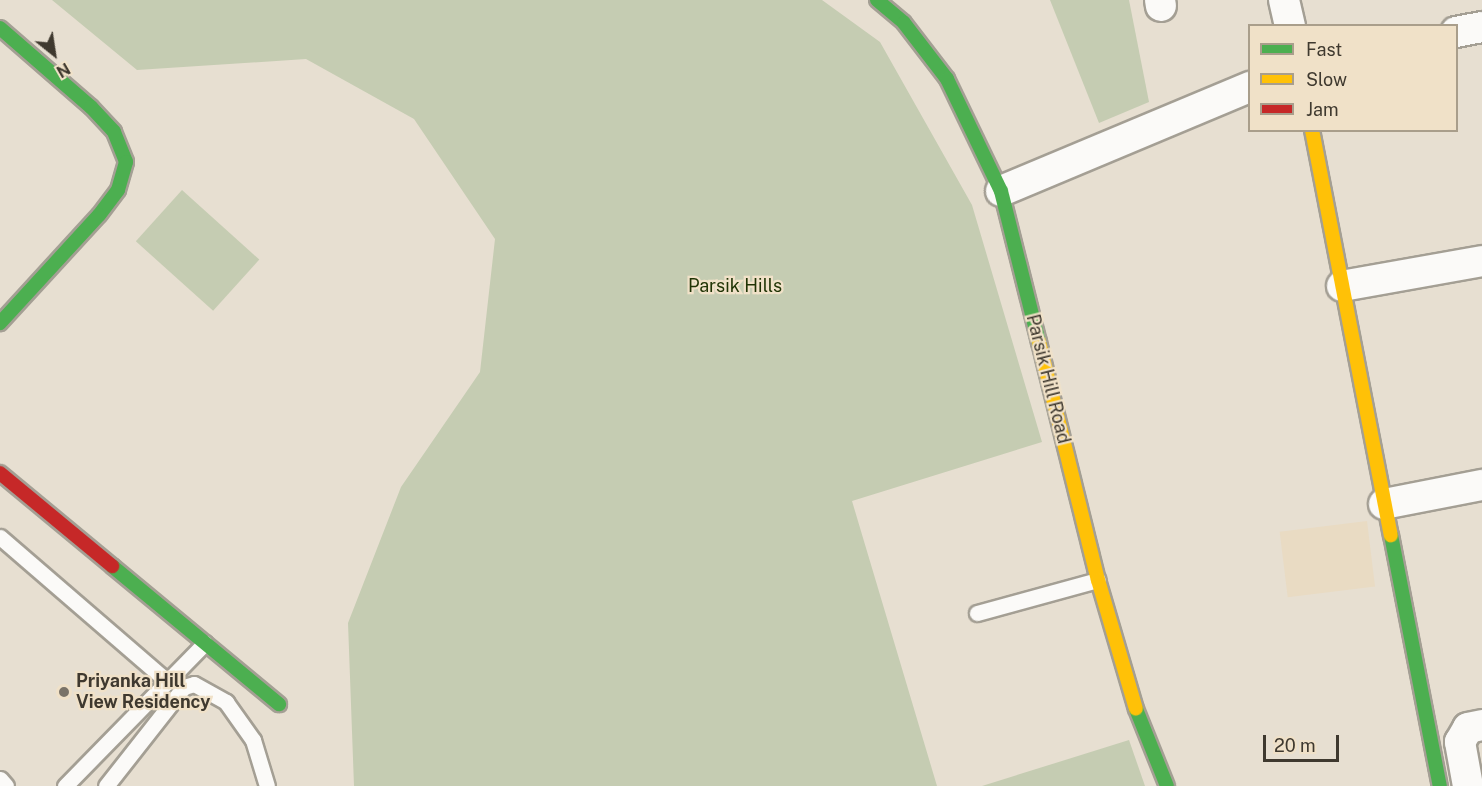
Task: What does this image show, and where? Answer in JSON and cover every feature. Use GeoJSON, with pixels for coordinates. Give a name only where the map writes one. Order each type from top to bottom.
{"type":"FeatureCollection","features":[{"type":"Feature","properties":{"kind":"street","name":"Parsik Hill Road"},"geometry":{"type":"LineString","coordinates":[[877,0],[904,23],[947,79],[1001,191],[1098,580],[1137,713],[1167,786]]}},
{"type":"Feature","properties":{"kind":"street"},"geometry":{"type":"LineString","coordinates":[[1284,0],[1290,24]]}},
{"type":"Feature","properties":{"kind":"street"},"geometry":{"type":"LineString","coordinates":[[1458,32],[1482,27]]}},
{"type":"Feature","properties":{"kind":"street"},"geometry":{"type":"LineString","coordinates":[[0,28],[91,107],[114,132],[126,162],[118,190],[99,215],[0,323]]}},
{"type":"Feature","properties":{"kind":"street"},"geometry":{"type":"LineString","coordinates":[[1001,191],[1248,88]]}},
{"type":"Feature","properties":{"kind":"street"},"geometry":{"type":"LineString","coordinates":[[1312,132],[1440,786]]}},
{"type":"Feature","properties":{"kind":"street"},"geometry":{"type":"LineString","coordinates":[[1342,286],[1482,261]]}},
{"type":"Feature","properties":{"kind":"street"},"geometry":{"type":"LineString","coordinates":[[0,473],[279,704]]}},
{"type":"Feature","properties":{"kind":"street"},"geometry":{"type":"LineString","coordinates":[[1384,504],[1482,485]]}},
{"type":"Feature","properties":{"kind":"street"},"geometry":{"type":"LineString","coordinates":[[1428,722],[1482,712]]}},
{"type":"Feature","properties":{"kind":"street"},"geometry":{"type":"LineString","coordinates":[[1468,786],[1460,742],[1468,728],[1482,724]]}},
{"type":"Feature","properties":{"kind":"lane"},"geometry":{"type":"LineString","coordinates":[[0,498],[14,484]]}},
{"type":"Feature","properties":{"kind":"lane"},"geometry":{"type":"LineString","coordinates":[[0,537],[168,682]]}},
{"type":"Feature","properties":{"kind":"lane"},"geometry":{"type":"LineString","coordinates":[[977,613],[1098,580]]}},
{"type":"Feature","properties":{"kind":"lane"},"geometry":{"type":"LineString","coordinates":[[65,786],[206,643]]}},
{"type":"Feature","properties":{"kind":"lane"},"geometry":{"type":"LineString","coordinates":[[226,702],[248,678]]}},
{"type":"Feature","properties":{"kind":"lane"},"geometry":{"type":"LineString","coordinates":[[106,786],[184,687],[194,684],[226,702],[254,740],[267,786]]}},
{"type":"Feature","properties":{"kind":"lane"},"geometry":{"type":"LineString","coordinates":[[0,779],[6,786]]}},
{"type":"Feature","properties":{"kind":"shaded area"},"geometry":{"type":"Polygon","coordinates":[[[1367,521],[1375,587],[1288,597],[1280,532],[1367,521]]]}},
{"type":"Feature","properties":{"kind":"green space","name":"Parsik Hills"},"geometry":{"type":"Polygon","coordinates":[[[52,0],[822,0],[880,42],[972,205],[1042,442],[852,501],[937,786],[354,786],[348,623],[401,487],[480,372],[495,239],[414,119],[306,59],[137,70],[52,0]]]}},
{"type":"Feature","properties":{"kind":"green space"},"geometry":{"type":"Polygon","coordinates":[[[1050,0],[1129,0],[1149,102],[1099,123],[1050,0]]]}},
{"type":"Feature","properties":{"kind":"green space"},"geometry":{"type":"Polygon","coordinates":[[[182,190],[259,260],[213,311],[136,241],[182,190]]]}},
{"type":"Feature","properties":{"kind":"green space"},"geometry":{"type":"Polygon","coordinates":[[[1129,740],[1145,786],[982,786],[1129,740]]]}},
{"type":"Feature","properties":{"kind":"traffic: fast"},"geometry":{"type":"LineString","coordinates":[[877,0],[904,23],[947,79],[1001,191],[1039,342]]}},
{"type":"Feature","properties":{"kind":"traffic: fast"},"geometry":{"type":"LineString","coordinates":[[0,28],[91,107],[114,132],[126,162],[118,190],[99,215],[0,323]]}},
{"type":"Feature","properties":{"kind":"traffic: fast"},"geometry":{"type":"LineString","coordinates":[[1391,535],[1440,786]]}},
{"type":"Feature","properties":{"kind":"traffic: fast"},"geometry":{"type":"LineString","coordinates":[[112,566],[279,704]]}},
{"type":"Feature","properties":{"kind":"traffic: fast"},"geometry":{"type":"LineString","coordinates":[[1136,709],[1167,786]]}},
{"type":"Feature","properties":{"kind":"traffic: slow"},"geometry":{"type":"LineString","coordinates":[[1312,132],[1391,535]]}},
{"type":"Feature","properties":{"kind":"traffic: slow"},"geometry":{"type":"LineString","coordinates":[[1039,342],[1098,580],[1136,709]]}},
{"type":"Feature","properties":{"kind":"traffic: jam"},"geometry":{"type":"LineString","coordinates":[[0,473],[112,566]]}},
{"type":"Feature","properties":{"kind":"place","name":"Priyanka Hill View Residency"},"geometry":{"type":"Point","coordinates":[64,692]}}]}
